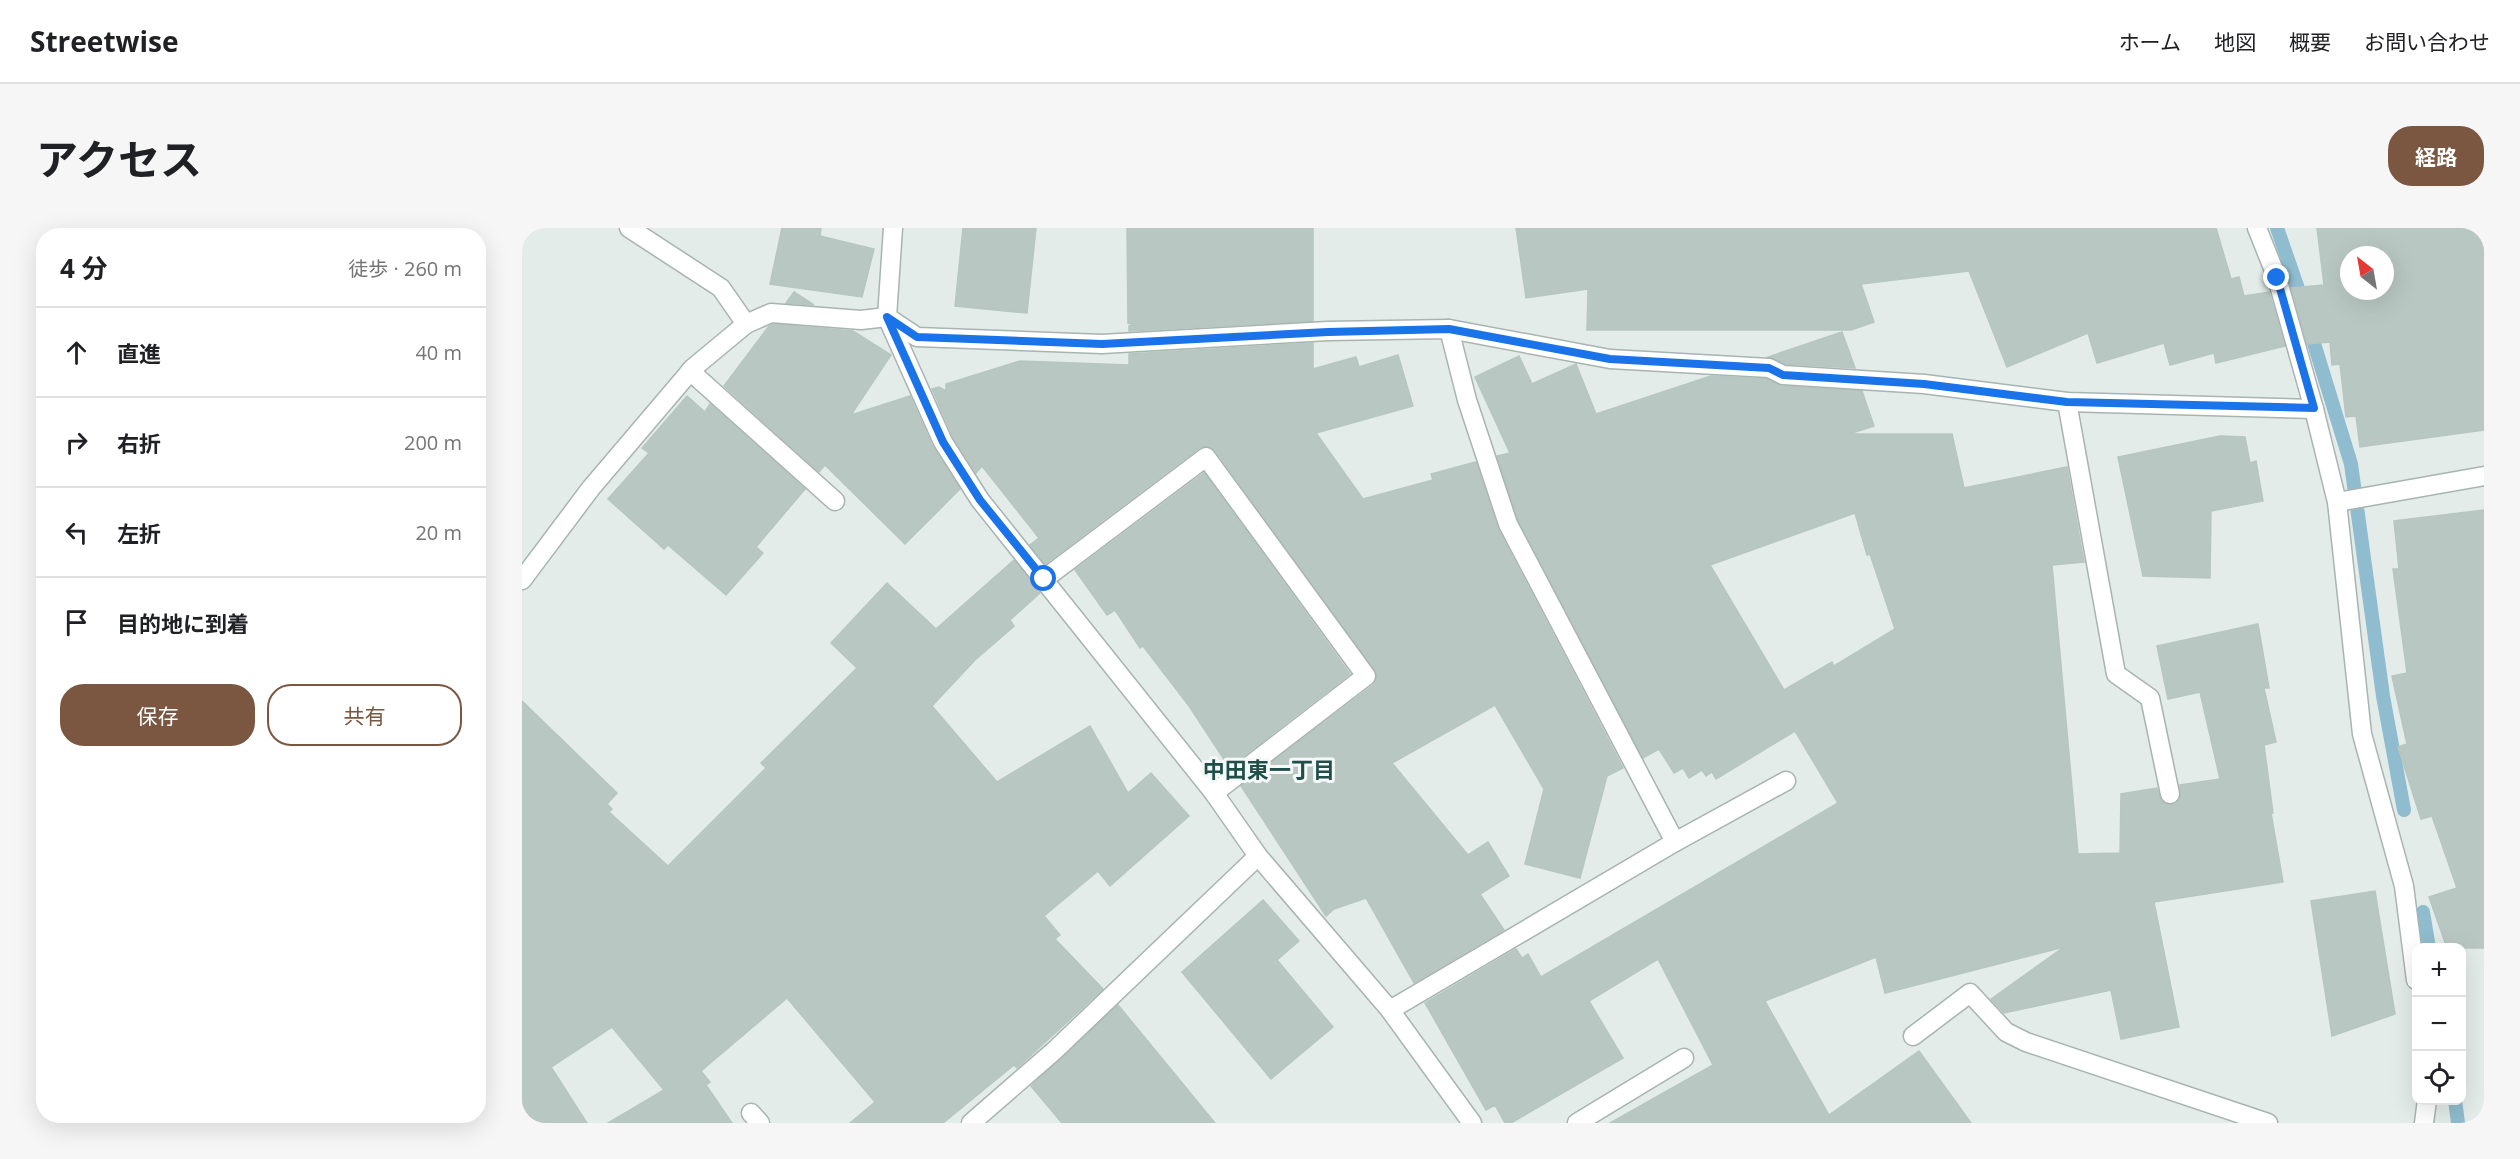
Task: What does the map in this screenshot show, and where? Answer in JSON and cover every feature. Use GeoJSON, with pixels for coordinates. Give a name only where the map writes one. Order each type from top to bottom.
{"type":"FeatureCollection","features":[{"type":"Feature","properties":{"kind":"street"},"geometry":{"type":"LineString","coordinates":[[629,228],[721,288],[746,324]]}},
{"type":"Feature","properties":{"kind":"street"},"geometry":{"type":"LineString","coordinates":[[894,228],[887,317],[943,442],[980,500],[1214,794],[1258,856],[1390,1010],[1472,1123]]}},
{"type":"Feature","properties":{"kind":"street"},"geometry":{"type":"LineString","coordinates":[[2257,228],[2277,278],[2314,408],[2337,501],[2362,734],[2404,886],[2412,949]]}},
{"type":"Feature","properties":{"kind":"street"},"geometry":{"type":"LineString","coordinates":[[522,580],[591,488],[690,371],[746,324],[771,313],[861,320],[887,317],[917,337],[1102,344],[1328,332],[1449,329],[1610,359],[1769,368],[1783,375],[1924,384],[2067,402],[2314,408]]}},
{"type":"Feature","properties":{"kind":"street"},"geometry":{"type":"LineString","coordinates":[[1449,329],[1467,400],[1508,524],[1675,843]]}},
{"type":"Feature","properties":{"kind":"street"},"geometry":{"type":"LineString","coordinates":[[690,371],[835,501]]}},
{"type":"Feature","properties":{"kind":"street"},"geometry":{"type":"LineString","coordinates":[[2067,402],[2116,674],[2150,698],[2169,794]]}},
{"type":"Feature","properties":{"kind":"street"},"geometry":{"type":"LineString","coordinates":[[1044,579],[1206,457],[1366,676],[1214,794]]}},
{"type":"Feature","properties":{"kind":"street"},"geometry":{"type":"LineString","coordinates":[[2337,501],[2484,476]]}},
{"type":"Feature","properties":{"kind":"street"},"geometry":{"type":"LineString","coordinates":[[1390,1010],[1675,843],[1786,781]]}},
{"type":"Feature","properties":{"kind":"street"},"geometry":{"type":"LineString","coordinates":[[972,1123],[1054,1051],[1258,856]]}},
{"type":"Feature","properties":{"kind":"street"},"geometry":{"type":"LineString","coordinates":[[1913,1036],[1970,993],[2006,1032],[2026,1042],[2268,1123]]}},
{"type":"Feature","properties":{"kind":"street"},"geometry":{"type":"LineString","coordinates":[[1577,1123],[1684,1058]]}},
{"type":"Feature","properties":{"kind":"street"},"geometry":{"type":"LineString","coordinates":[[2424,1123],[2426,1105]]}},
{"type":"Feature","properties":{"kind":"building"},"geometry":{"type":"Polygon","coordinates":[[[782,228],[821,228],[820,236],[874,249],[862,297],[770,284],[782,228]]]}},
{"type":"Feature","properties":{"kind":"building"},"geometry":{"type":"Polygon","coordinates":[[[963,228],[1036,228],[1027,313],[955,306],[963,228]]]}},
{"type":"Feature","properties":{"kind":"building"},"geometry":{"type":"Polygon","coordinates":[[[1127,228],[1313,228],[1313,321],[1129,331],[1129,326],[1134,324],[1128,323],[1127,228]]]}},
{"type":"Feature","properties":{"kind":"building"},"geometry":{"type":"Polygon","coordinates":[[[1516,228],[2216,228],[2231,279],[2239,277],[2244,296],[2269,292],[2285,346],[2216,363],[2214,353],[2170,365],[2164,343],[2097,363],[2088,333],[2007,367],[1969,271],[1861,284],[1874,322],[1851,330],[1587,330],[1588,289],[1526,298],[1516,228]]]}},
{"type":"Feature","properties":{"kind":"building"},"geometry":{"type":"Polygon","coordinates":[[[2317,228],[2484,228],[2484,430],[2360,447],[2356,416],[2346,417],[2340,364],[2332,365],[2330,342],[2307,344],[2291,288],[2324,285],[2317,228]]]}},
{"type":"Feature","properties":{"kind":"building"},"geometry":{"type":"Polygon","coordinates":[[[794,292],[814,305],[786,303],[794,292]]]}},
{"type":"Feature","properties":{"kind":"building"},"geometry":{"type":"Polygon","coordinates":[[[773,324],[853,331],[891,355],[851,415],[910,396],[933,447],[960,489],[905,544],[825,465],[819,472],[724,386],[769,326],[773,324]]]}},
{"type":"Feature","properties":{"kind":"building"},"geometry":{"type":"Polygon","coordinates":[[[1842,332],[1855,368],[1786,364],[1768,357],[1842,332]]]}},
{"type":"Feature","properties":{"kind":"building"},"geometry":{"type":"Polygon","coordinates":[[[1313,343],[1313,369],[1356,357],[1359,367],[1398,355],[1413,406],[1316,433],[1363,499],[1433,480],[1431,474],[1476,462],[1498,529],[1623,768],[1607,776],[1580,878],[1525,864],[1544,789],[1495,705],[1392,763],[1468,855],[1488,842],[1509,876],[1480,894],[1504,930],[1414,983],[1366,898],[1334,909],[1326,916],[1241,786],[1373,685],[1377,675],[1215,450],[1205,446],[1199,448],[1045,564],[1030,545],[1039,538],[982,466],[976,473],[953,437],[932,389],[939,387],[946,391],[946,384],[1020,361],[1129,365],[1129,354],[1313,343]]]}},
{"type":"Feature","properties":{"kind":"building"},"geometry":{"type":"Polygon","coordinates":[[[1519,356],[1532,384],[1576,364],[1596,414],[1711,376],[1766,379],[1782,386],[1862,391],[1874,426],[1849,434],[1952,434],[1964,488],[2067,467],[2084,562],[2052,565],[2078,854],[2120,853],[2121,794],[2157,788],[2161,801],[2172,805],[2180,798],[2180,785],[2220,779],[2200,692],[2168,699],[2157,646],[2258,624],[2269,688],[2264,688],[2276,742],[2264,745],[2273,813],[2271,813],[2283,882],[2154,902],[2179,1027],[2121,1039],[2111,990],[2004,1013],[1991,999],[2064,947],[1885,993],[1876,957],[1765,1001],[1829,1115],[1919,1051],[1971,1123],[1610,1123],[1713,1065],[1658,959],[1589,1001],[1623,1058],[1511,1123],[1505,1123],[1495,1105],[1486,1110],[1425,1003],[1516,949],[1522,958],[1528,954],[1541,977],[1838,803],[1795,731],[1716,779],[1712,772],[1706,776],[1702,770],[1689,778],[1683,768],[1674,773],[1659,749],[1643,758],[1518,520],[1497,456],[1510,453],[1475,377],[1519,356]],[[1855,513],[1710,565],[1784,690],[1832,662],[1834,666],[1895,629],[1870,554],[1867,555],[1855,513]]]}},
{"type":"Feature","properties":{"kind":"building"},"geometry":{"type":"Polygon","coordinates":[[[687,396],[705,412],[710,404],[805,489],[756,547],[763,553],[726,595],[668,545],[664,549],[608,499],[649,453],[642,448],[687,396]]]}},
{"type":"Feature","properties":{"kind":"building"},"geometry":{"type":"Polygon","coordinates":[[[2220,436],[2245,437],[2250,463],[2256,461],[2263,501],[2211,511],[2210,578],[2143,576],[2118,457],[2220,436]]]}},
{"type":"Feature","properties":{"kind":"building"},"geometry":{"type":"Polygon","coordinates":[[[1204,473],[1350,674],[1229,767],[1189,706],[1143,646],[1140,648],[1115,610],[1107,615],[1075,570],[1204,473]]]}},
{"type":"Feature","properties":{"kind":"building"},"geometry":{"type":"Polygon","coordinates":[[[2484,510],[2484,948],[2466,948],[2466,943],[2445,943],[2429,897],[2457,888],[2432,816],[2421,819],[2398,747],[2407,744],[2392,676],[2407,673],[2393,569],[2399,569],[2394,521],[2484,510]]]}},
{"type":"Feature","properties":{"kind":"building"},"geometry":{"type":"Polygon","coordinates":[[[1014,560],[1040,593],[1010,620],[1014,626],[975,660],[932,706],[997,782],[1090,726],[1128,793],[1151,773],[1189,816],[1110,886],[1098,871],[1044,916],[1060,935],[1055,939],[1103,989],[1017,1068],[1014,1065],[943,1123],[850,1123],[875,1102],[787,998],[701,1071],[710,1082],[706,1085],[732,1123],[608,1123],[664,1090],[612,1027],[551,1067],[587,1123],[522,1123],[522,701],[617,793],[607,804],[612,809],[609,812],[668,866],[766,768],[761,763],[857,668],[831,643],[887,583],[936,629],[1014,560]]]}},
{"type":"Feature","properties":{"kind":"building"},"geometry":{"type":"Polygon","coordinates":[[[2375,891],[2395,1014],[2332,1036],[2311,901],[2375,891]]]}},
{"type":"Feature","properties":{"kind":"building"},"geometry":{"type":"Polygon","coordinates":[[[1263,900],[1299,941],[1277,960],[1333,1027],[1271,1079],[1182,972],[1263,900]]]}},
{"type":"Feature","properties":{"kind":"building"},"geometry":{"type":"Polygon","coordinates":[[[1118,1005],[1215,1123],[1062,1123],[1031,1086],[1118,1005]]]}},
{"type":"Feature","properties":{"kind":"waterway"},"geometry":{"type":"LineString","coordinates":[[2277,228],[2303,303]]}},
{"type":"Feature","properties":{"kind":"waterway"},"geometry":{"type":"LineString","coordinates":[[2309,327],[2351,464],[2383,696],[2404,810]]}},
{"type":"Feature","properties":{"kind":"waterway"},"geometry":{"type":"LineString","coordinates":[[2423,912],[2428,943]]}},
{"type":"Feature","properties":{"kind":"waterway"},"geometry":{"type":"LineString","coordinates":[[2456,1105],[2458,1123]]}},
{"type":"Feature","properties":{"kind":"district","name":"中田東一丁目"},"geometry":{"type":"Point","coordinates":[1269,770]}},
{"type":"Feature","properties":{"kind":"route"},"geometry":{"type":"LineString","coordinates":[[1044,579],[980,500],[943,442],[887,317],[917,337],[1102,344],[1328,332],[1449,329],[1515,339],[1610,359],[1769,368],[1783,375],[1924,384],[2067,402],[2314,408],[2277,278]]}}]}
